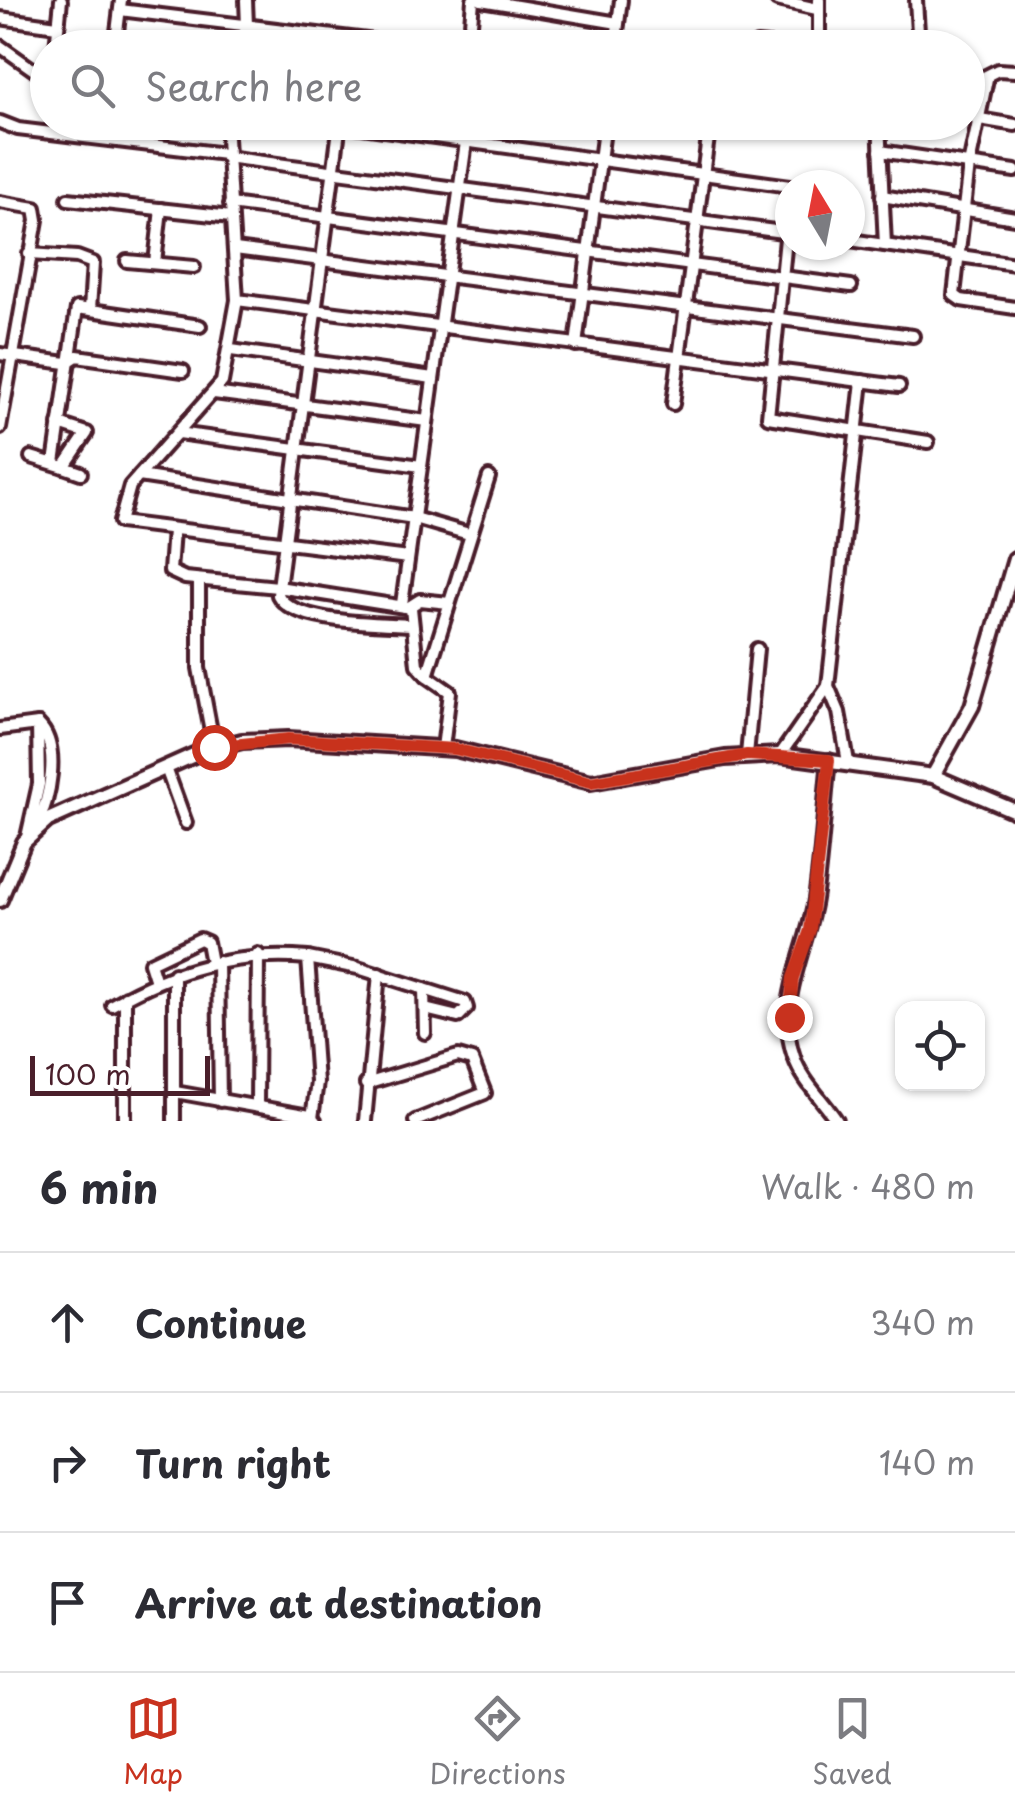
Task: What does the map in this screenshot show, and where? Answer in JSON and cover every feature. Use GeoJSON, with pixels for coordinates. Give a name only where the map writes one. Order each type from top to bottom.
{"type":"FeatureCollection","features":[{"type":"Feature","properties":{"kind":"street"},"geometry":{"type":"LineString","coordinates":[[57,30],[61,0]]}},
{"type":"Feature","properties":{"kind":"street"},"geometry":{"type":"LineString","coordinates":[[245,30],[246,0]]}},
{"type":"Feature","properties":{"kind":"street"},"geometry":{"type":"LineString","coordinates":[[470,30],[472,0]]}},
{"type":"Feature","properties":{"kind":"street"},"geometry":{"type":"LineString","coordinates":[[482,0],[618,23]]}},
{"type":"Feature","properties":{"kind":"street"},"geometry":{"type":"LineString","coordinates":[[617,30],[621,0]]}},
{"type":"Feature","properties":{"kind":"street"},"geometry":{"type":"LineString","coordinates":[[777,0],[818,5],[819,30]]}},
{"type":"Feature","properties":{"kind":"street"},"geometry":{"type":"LineString","coordinates":[[916,0],[918,30]]}},
{"type":"Feature","properties":{"kind":"street"},"geometry":{"type":"LineString","coordinates":[[117,30],[120,5],[274,30]]}},
{"type":"Feature","properties":{"kind":"street"},"geometry":{"type":"LineString","coordinates":[[0,18],[57,26]]}},
{"type":"Feature","properties":{"kind":"street"},"geometry":{"type":"LineString","coordinates":[[2,51],[30,69]]}},
{"type":"Feature","properties":{"kind":"street"},"geometry":{"type":"LineString","coordinates":[[985,85],[998,70],[1015,72]]}},
{"type":"Feature","properties":{"kind":"street"},"geometry":{"type":"LineString","coordinates":[[985,120],[1015,125]]}},
{"type":"Feature","properties":{"kind":"street"},"geometry":{"type":"LineString","coordinates":[[0,122],[30,131]]}},
{"type":"Feature","properties":{"kind":"street"},"geometry":{"type":"LineString","coordinates":[[103,140],[775,231]]}},
{"type":"Feature","properties":{"kind":"street"},"geometry":{"type":"LineString","coordinates":[[226,140],[237,300],[226,374],[214,393],[126,491],[120,522],[408,558]]}},
{"type":"Feature","properties":{"kind":"street"},"geometry":{"type":"LineString","coordinates":[[337,140],[278,587],[284,605],[312,614],[412,626]]}},
{"type":"Feature","properties":{"kind":"street"},"geometry":{"type":"LineString","coordinates":[[455,140],[775,184]]}},
{"type":"Feature","properties":{"kind":"street"},"geometry":{"type":"LineString","coordinates":[[576,346],[603,140]]}},
{"type":"Feature","properties":{"kind":"street"},"geometry":{"type":"LineString","coordinates":[[673,404],[708,140]]}},
{"type":"Feature","properties":{"kind":"street"},"geometry":{"type":"LineString","coordinates":[[880,140],[880,244]]}},
{"type":"Feature","properties":{"kind":"street"},"geometry":{"type":"LineString","coordinates":[[971,140],[957,255],[956,298],[1015,308]]}},
{"type":"Feature","properties":{"kind":"street"},"geometry":{"type":"LineString","coordinates":[[405,605],[408,558],[466,142]]}},
{"type":"Feature","properties":{"kind":"street"},"geometry":{"type":"LineString","coordinates":[[880,151],[1015,171]]}},
{"type":"Feature","properties":{"kind":"street"},"geometry":{"type":"LineString","coordinates":[[882,196],[1015,218]]}},
{"type":"Feature","properties":{"kind":"street"},"geometry":{"type":"LineString","coordinates":[[68,198],[232,217]]}},
{"type":"Feature","properties":{"kind":"street"},"geometry":{"type":"LineString","coordinates":[[0,202],[38,210],[5,355],[0,428]]}},
{"type":"Feature","properties":{"kind":"street"},"geometry":{"type":"LineString","coordinates":[[230,204],[851,286]]}},
{"type":"Feature","properties":{"kind":"street"},"geometry":{"type":"LineString","coordinates":[[154,263],[161,209]]}},
{"type":"Feature","properties":{"kind":"street"},"geometry":{"type":"LineString","coordinates":[[865,242],[1015,264]]}},
{"type":"Feature","properties":{"kind":"street"},"geometry":{"type":"LineString","coordinates":[[236,249],[913,336]]}},
{"type":"Feature","properties":{"kind":"street"},"geometry":{"type":"LineString","coordinates":[[29,254],[76,257],[94,264],[90,309]]}},
{"type":"Feature","properties":{"kind":"street"},"geometry":{"type":"LineString","coordinates":[[784,260],[769,420],[928,442]]}},
{"type":"Feature","properties":{"kind":"street"},"geometry":{"type":"LineString","coordinates":[[128,261],[194,267]]}},
{"type":"Feature","properties":{"kind":"street"},"geometry":{"type":"LineString","coordinates":[[237,300],[899,386]]}},
{"type":"Feature","properties":{"kind":"street"},"geometry":{"type":"LineString","coordinates":[[59,465],[60,424],[77,308],[200,326]]}},
{"type":"Feature","properties":{"kind":"street"},"geometry":{"type":"LineString","coordinates":[[231,350],[433,378]]}},
{"type":"Feature","properties":{"kind":"street"},"geometry":{"type":"LineString","coordinates":[[5,355],[183,371]]}},
{"type":"Feature","properties":{"kind":"street"},"geometry":{"type":"LineString","coordinates":[[780,755],[828,686],[862,381]]}},
{"type":"Feature","properties":{"kind":"street"},"geometry":{"type":"LineString","coordinates":[[214,393],[427,421]]}},
{"type":"Feature","properties":{"kind":"street"},"geometry":{"type":"LineString","coordinates":[[59,465],[87,433],[60,424]]}},
{"type":"Feature","properties":{"kind":"street"},"geometry":{"type":"LineString","coordinates":[[178,433],[421,466]]}},
{"type":"Feature","properties":{"kind":"street"},"geometry":{"type":"LineString","coordinates":[[32,457],[82,473]]}},
{"type":"Feature","properties":{"kind":"street"},"geometry":{"type":"LineString","coordinates":[[139,476],[290,496],[414,518],[468,534]]}},
{"type":"Feature","properties":{"kind":"street"},"geometry":{"type":"LineString","coordinates":[[428,676],[468,534],[489,477]]}},
{"type":"Feature","properties":{"kind":"street"},"geometry":{"type":"LineString","coordinates":[[172,530],[170,571],[200,580],[405,605],[420,600],[449,603]]}},
{"type":"Feature","properties":{"kind":"street"},"geometry":{"type":"LineString","coordinates":[[933,776],[972,706],[1015,559]]}},
{"type":"Feature","properties":{"kind":"street"},"geometry":{"type":"LineString","coordinates":[[200,580],[199,668],[214,747]]}},
{"type":"Feature","properties":{"kind":"street"},"geometry":{"type":"LineString","coordinates":[[405,605],[414,612],[416,665],[450,692],[443,748]]}},
{"type":"Feature","properties":{"kind":"street"},"geometry":{"type":"LineString","coordinates":[[747,755],[757,648]]}},
{"type":"Feature","properties":{"kind":"street"},"geometry":{"type":"LineString","coordinates":[[828,686],[839,712],[848,762]]}},
{"type":"Feature","properties":{"kind":"street"},"geometry":{"type":"LineString","coordinates":[[0,729],[38,724],[44,769],[44,812],[1,896]]}},
{"type":"Feature","properties":{"kind":"street"},"geometry":{"type":"LineString","coordinates":[[32,833],[214,747],[288,739],[443,748],[591,782],[747,755],[780,755],[933,776],[1015,811]]}},
{"type":"Feature","properties":{"kind":"street"},"geometry":{"type":"LineString","coordinates":[[829,760],[810,930],[793,978],[789,1017],[794,1058],[837,1121]]}},
{"type":"Feature","properties":{"kind":"street"},"geometry":{"type":"LineString","coordinates":[[166,768],[186,822]]}},
{"type":"Feature","properties":{"kind":"street"},"geometry":{"type":"LineString","coordinates":[[156,982],[150,963],[200,938],[207,942],[215,962],[220,1102]]}},
{"type":"Feature","properties":{"kind":"street"},"geometry":{"type":"LineString","coordinates":[[257,1104],[258,954]]}},
{"type":"Feature","properties":{"kind":"street"},"geometry":{"type":"LineString","coordinates":[[112,1005],[174,974],[258,954],[308,958],[378,974],[465,1002],[467,1008],[458,1017],[424,1009]]}},
{"type":"Feature","properties":{"kind":"street"},"geometry":{"type":"LineString","coordinates":[[175,1092],[220,1102],[257,1104],[314,1119],[317,1082],[308,958]]}},
{"type":"Feature","properties":{"kind":"street"},"geometry":{"type":"LineString","coordinates":[[174,974],[174,1121]]}},
{"type":"Feature","properties":{"kind":"street"},"geometry":{"type":"LineString","coordinates":[[365,1121],[378,974]]}},
{"type":"Feature","properties":{"kind":"street"},"geometry":{"type":"LineString","coordinates":[[424,989],[424,1033]]}},
{"type":"Feature","properties":{"kind":"street"},"geometry":{"type":"LineString","coordinates":[[125,997],[125,1121]]}},
{"type":"Feature","properties":{"kind":"street"},"geometry":{"type":"LineString","coordinates":[[366,1084],[458,1056],[472,1060],[486,1093],[416,1121]]}},
{"type":"Feature","properties":{"kind":"route"},"geometry":{"type":"LineString","coordinates":[[214,747],[288,739],[455,749],[552,776],[591,782],[747,755],[829,760],[816,892],[810,930],[793,978],[789,1017]]}}]}
